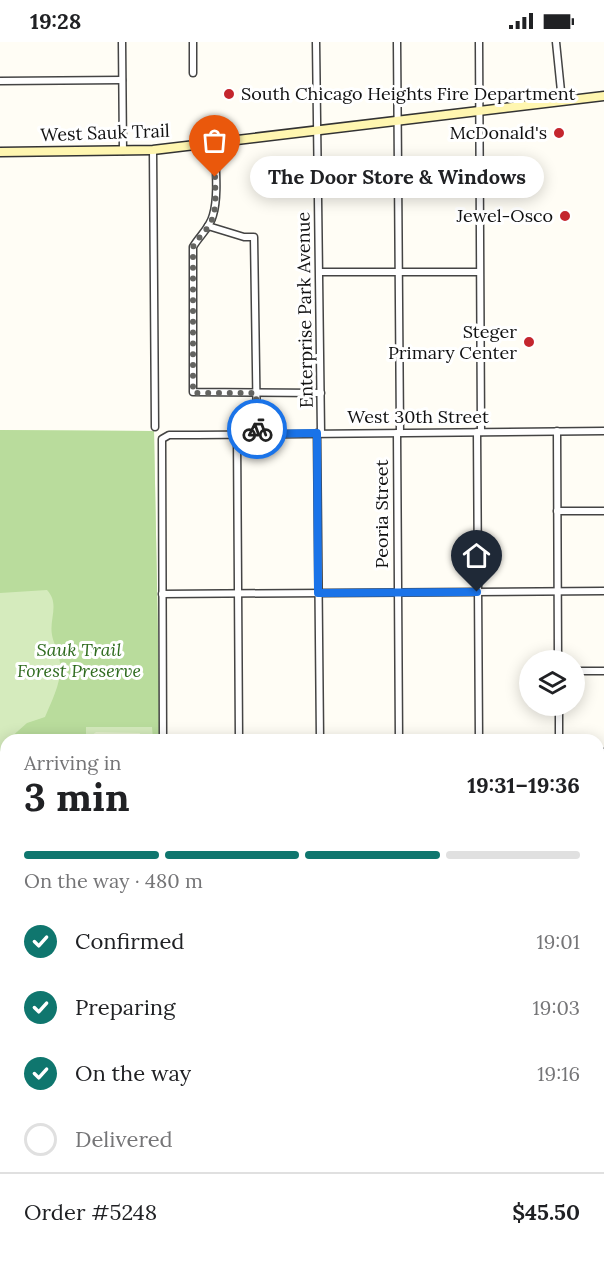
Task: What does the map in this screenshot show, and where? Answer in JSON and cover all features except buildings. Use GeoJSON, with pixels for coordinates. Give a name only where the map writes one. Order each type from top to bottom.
{"type":"FeatureCollection","features":[{"type":"Feature","properties":{"kind":"main road","name":"West Sauk Trail"},"geometry":{"type":"LineString","coordinates":[[0,152],[153,150],[604,96]]}},
{"type":"Feature","properties":{"kind":"street"},"geometry":{"type":"LineString","coordinates":[[122,42],[123,151]]}},
{"type":"Feature","properties":{"kind":"street"},"geometry":{"type":"LineString","coordinates":[[193,42],[193,73]]}},
{"type":"Feature","properties":{"kind":"street","name":"Enterprise Park Avenue"},"geometry":{"type":"LineString","coordinates":[[316,42],[321,393],[318,593],[320,734]]}},
{"type":"Feature","properties":{"kind":"street","name":"Peoria Street"},"geometry":{"type":"LineString","coordinates":[[397,42],[399,734]]}},
{"type":"Feature","properties":{"kind":"street"},"geometry":{"type":"LineString","coordinates":[[479,42],[477,592],[479,734]]}},
{"type":"Feature","properties":{"kind":"street"},"geometry":{"type":"LineString","coordinates":[[556,42],[562,101]]}},
{"type":"Feature","properties":{"kind":"street"},"geometry":{"type":"LineString","coordinates":[[0,81],[122,80]]}},
{"type":"Feature","properties":{"kind":"street"},"geometry":{"type":"LineString","coordinates":[[215,143],[213,215],[193,247],[193,393],[321,393]]}},
{"type":"Feature","properties":{"kind":"street"},"geometry":{"type":"LineString","coordinates":[[153,150],[155,427]]}},
{"type":"Feature","properties":{"kind":"street"},"geometry":{"type":"LineString","coordinates":[[208,226],[244,237],[254,237],[257,434]]}},
{"type":"Feature","properties":{"kind":"street"},"geometry":{"type":"LineString","coordinates":[[320,272],[479,272]]}},
{"type":"Feature","properties":{"kind":"street"},"geometry":{"type":"LineString","coordinates":[[557,431],[558,650]]}},
{"type":"Feature","properties":{"kind":"street","name":"West 30th Street"},"geometry":{"type":"LineString","coordinates":[[162,594],[162,439],[169,435],[604,431]]}},
{"type":"Feature","properties":{"kind":"street"},"geometry":{"type":"LineString","coordinates":[[237,434],[239,734]]}},
{"type":"Feature","properties":{"kind":"street"},"geometry":{"type":"LineString","coordinates":[[557,511],[604,511]]}},
{"type":"Feature","properties":{"kind":"street"},"geometry":{"type":"LineString","coordinates":[[163,734],[162,594],[604,591]]}},
{"type":"Feature","properties":{"kind":"street"},"geometry":{"type":"LineString","coordinates":[[585,671],[604,671]]}},
{"type":"Feature","properties":{"kind":"street"},"geometry":{"type":"LineString","coordinates":[[559,716],[559,734]]}},
{"type":"Feature","properties":{"kind":"green space","name":"Sauk Trail Forest Preserve"},"geometry":{"type":"Polygon","coordinates":[[[0,430],[154,431],[160,734],[0,734],[0,430]]]}},
{"type":"Feature","properties":{"kind":"green space","name":"Sauk Trail Forest Preserve"},"geometry":{"type":"Polygon","coordinates":[[[0,430],[154,431],[160,734],[153,734],[152,727],[86,727],[86,734],[15,734],[27,723],[45,717],[56,691],[60,670],[51,629],[54,606],[47,590],[0,593],[0,430]]]}},
{"type":"Feature","properties":{"kind":"green space"},"geometry":{"type":"Polygon","coordinates":[[[96,732],[140,733],[140,734],[94,734],[96,732]]]}},
{"type":"Feature","properties":{"kind":"way so far"},"geometry":{"type":"LineString","coordinates":[[215,177],[213,215],[193,247],[193,393],[256,393],[257,429]]}},
{"type":"Feature","properties":{"kind":"place","name":"South Chicago Heights Fire Department"},"geometry":{"type":"Point","coordinates":[229,94]}},
{"type":"Feature","properties":{"kind":"place","name":"McDonald's"},"geometry":{"type":"Point","coordinates":[559,133]}},
{"type":"Feature","properties":{"kind":"place","name":"The Door Store & Windows"},"geometry":{"type":"Point","coordinates":[215,177]}},
{"type":"Feature","properties":{"kind":"place","name":"Jewel-Osco"},"geometry":{"type":"Point","coordinates":[565,216]}},
{"type":"Feature","properties":{"kind":"place","name":"Steger Primary Center"},"geometry":{"type":"Point","coordinates":[529,342]}},
{"type":"Feature","properties":{"kind":"route"},"geometry":{"type":"LineString","coordinates":[[257,429],[257,434],[317,433],[318,593],[477,592]]}}]}
